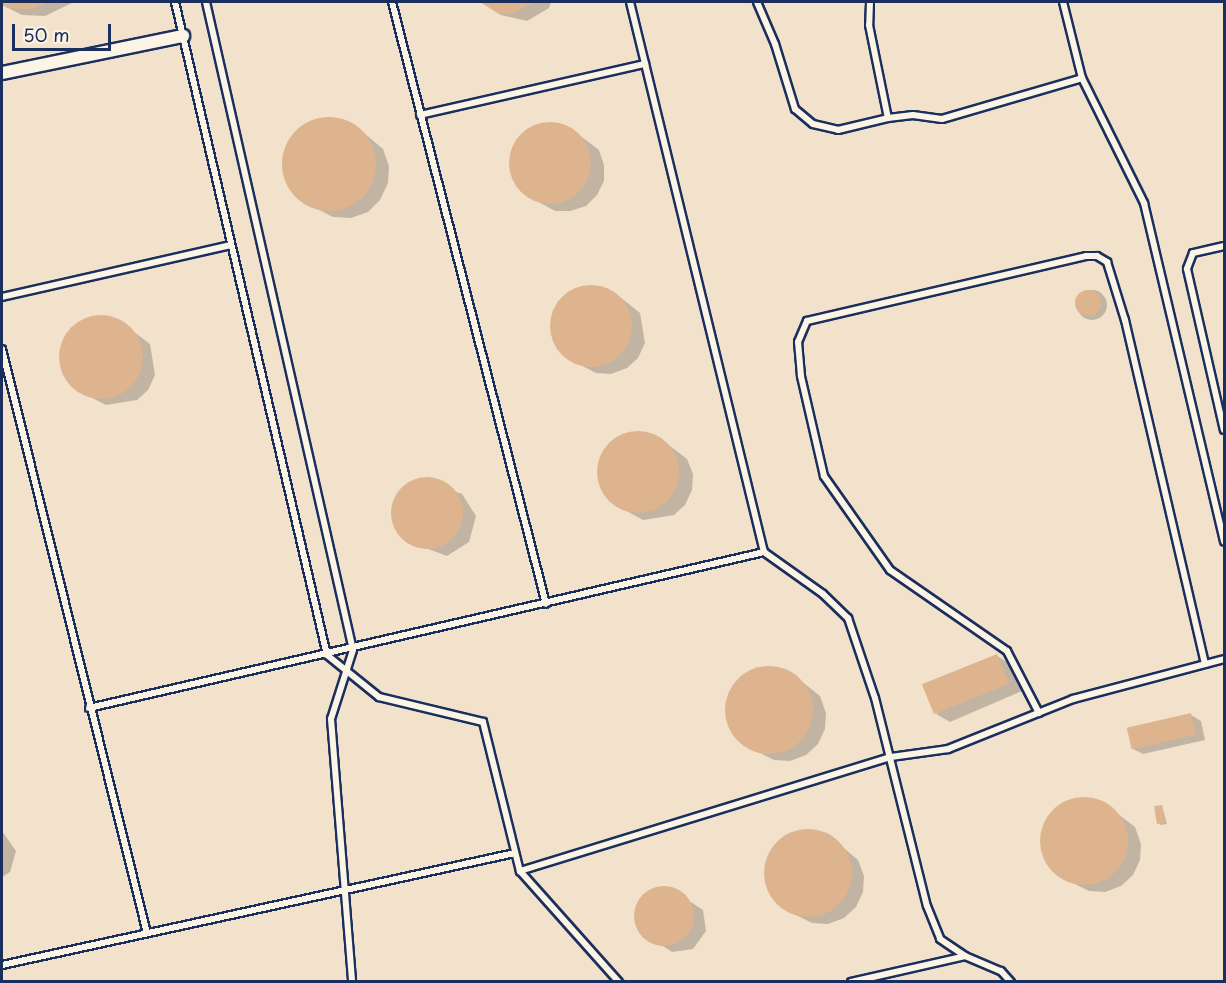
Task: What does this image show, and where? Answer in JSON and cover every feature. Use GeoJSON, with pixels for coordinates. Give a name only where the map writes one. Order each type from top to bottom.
{"type":"FeatureCollection","features":[{"type":"Feature","properties":{"kind":"street"},"geometry":{"type":"LineString","coordinates":[[2,73],[183,36]]}},
{"type":"Feature","properties":{"kind":"lane"},"geometry":{"type":"LineString","coordinates":[[175,2],[327,655],[379,697],[483,722],[520,871],[619,981]]}},
{"type":"Feature","properties":{"kind":"lane"},"geometry":{"type":"LineString","coordinates":[[206,2],[353,650],[331,719],[352,981]]}},
{"type":"Feature","properties":{"kind":"lane"},"geometry":{"type":"LineString","coordinates":[[392,2],[546,604]]}},
{"type":"Feature","properties":{"kind":"lane"},"geometry":{"type":"LineString","coordinates":[[630,2],[764,552],[823,594],[848,618],[875,698],[927,906],[940,939],[965,956],[1001,971],[1011,981]]}},
{"type":"Feature","properties":{"kind":"lane"},"geometry":{"type":"LineString","coordinates":[[757,2],[776,44],[795,109],[813,124],[838,130],[888,118],[913,115],[942,119],[1082,78]]}},
{"type":"Feature","properties":{"kind":"lane"},"geometry":{"type":"LineString","coordinates":[[870,2],[869,25],[888,118]]}},
{"type":"Feature","properties":{"kind":"lane"},"geometry":{"type":"LineString","coordinates":[[1063,2],[1082,78],[1144,203],[1224,542]]}},
{"type":"Feature","properties":{"kind":"lane"},"geometry":{"type":"LineString","coordinates":[[420,115],[645,64]]}},
{"type":"Feature","properties":{"kind":"lane"},"geometry":{"type":"LineString","coordinates":[[2,297],[230,245]]}},
{"type":"Feature","properties":{"kind":"lane"},"geometry":{"type":"LineString","coordinates":[[1224,246],[1193,253],[1187,269],[1224,430]]}},
{"type":"Feature","properties":{"kind":"lane"},"geometry":{"type":"LineString","coordinates":[[1039,713],[1007,651],[890,570],[824,476],[801,376],[798,342],[807,321],[1086,256],[1097,256],[1107,262],[1125,320],[1205,664]]}},
{"type":"Feature","properties":{"kind":"lane"},"geometry":{"type":"LineString","coordinates":[[2,349],[89,708],[147,933]]}},
{"type":"Feature","properties":{"kind":"lane"},"geometry":{"type":"LineString","coordinates":[[89,708],[353,650],[764,552]]}},
{"type":"Feature","properties":{"kind":"lane"},"geometry":{"type":"LineString","coordinates":[[520,871],[891,757],[948,749],[1109,688],[1224,659]]}},
{"type":"Feature","properties":{"kind":"lane"},"geometry":{"type":"LineString","coordinates":[[2,965],[515,853]]}},
{"type":"Feature","properties":{"kind":"lane"},"geometry":{"type":"LineString","coordinates":[[851,981],[965,956]]}},
{"type":"Feature","properties":{"kind":"shaded area"},"geometry":{"type":"Polygon","coordinates":[[[2,2],[1224,2],[1224,981],[2,981],[2,2]]]}},
{"type":"Feature","properties":{"kind":"building"},"geometry":{"type":"Polygon","coordinates":[[[2,2],[50,2],[30,9],[7,8],[2,2]]]}},
{"type":"Feature","properties":{"kind":"building"},"geometry":{"type":"Polygon","coordinates":[[[480,2],[534,2],[512,14],[499,14],[480,2]]]}},
{"type":"Feature","properties":{"kind":"building"},"geometry":{"type":"Polygon","coordinates":[[[329,117],[347,121],[362,131],[372,146],[376,164],[372,182],[362,197],[347,207],[329,211],[311,207],[296,197],[286,182],[282,164],[286,146],[296,131],[311,121],[329,117]]]}},
{"type":"Feature","properties":{"kind":"building"},"geometry":{"type":"Polygon","coordinates":[[[542,122],[558,122],[573,129],[584,140],[591,155],[588,179],[579,192],[558,204],[542,204],[527,197],[516,186],[509,171],[509,155],[516,140],[527,129],[542,122]]]}},
{"type":"Feature","properties":{"kind":"building"},"geometry":{"type":"Polygon","coordinates":[[[583,285],[599,285],[614,292],[625,303],[632,318],[629,342],[620,355],[599,367],[583,367],[568,360],[557,349],[550,334],[550,318],[557,303],[568,292],[583,285]]]}},
{"type":"Feature","properties":{"kind":"building"},"geometry":{"type":"Polygon","coordinates":[[[1088,290],[1098,293],[1101,303],[1098,313],[1088,316],[1078,313],[1075,303],[1078,293],[1088,290]]]}},
{"type":"Feature","properties":{"kind":"building"},"geometry":{"type":"Polygon","coordinates":[[[101,315],[124,322],[136,334],[143,357],[136,380],[124,392],[101,399],[78,392],[66,380],[59,357],[66,334],[78,322],[101,315]]]}},
{"type":"Feature","properties":{"kind":"building"},"geometry":{"type":"Polygon","coordinates":[[[630,431],[646,431],[661,438],[672,449],[679,464],[676,488],[667,501],[646,513],[630,513],[615,506],[604,495],[597,480],[597,464],[604,449],[615,438],[630,431]]]}},
{"type":"Feature","properties":{"kind":"building"},"geometry":{"type":"Polygon","coordinates":[[[427,477],[447,483],[457,493],[463,513],[457,533],[447,543],[427,549],[407,543],[397,533],[391,513],[397,493],[407,483],[427,477]]]}},
{"type":"Feature","properties":{"kind":"building"},"geometry":{"type":"Polygon","coordinates":[[[997,654],[1009,684],[934,714],[922,684],[997,654]]]}},
{"type":"Feature","properties":{"kind":"building"},"geometry":{"type":"Polygon","coordinates":[[[769,666],[786,670],[800,679],[809,693],[813,710],[809,727],[800,741],[786,750],[769,754],[752,750],[738,741],[729,727],[725,710],[729,693],[738,679],[752,670],[769,666]]]}},
{"type":"Feature","properties":{"kind":"building"},"geometry":{"type":"Polygon","coordinates":[[[1191,713],[1196,734],[1132,749],[1127,728],[1191,713]]]}},
{"type":"Feature","properties":{"kind":"building"},"geometry":{"type":"Polygon","coordinates":[[[1084,797],[1101,801],[1115,810],[1124,824],[1128,841],[1124,858],[1115,872],[1101,881],[1084,885],[1067,881],[1053,872],[1044,858],[1040,841],[1044,824],[1053,810],[1067,801],[1084,797]]]}},
{"type":"Feature","properties":{"kind":"building"},"geometry":{"type":"Polygon","coordinates":[[[1162,805],[1165,823],[1157,824],[1154,806],[1162,805]]]}},
{"type":"Feature","properties":{"kind":"building"},"geometry":{"type":"Polygon","coordinates":[[[808,829],[825,833],[839,842],[848,856],[852,873],[848,890],[839,904],[825,913],[808,917],[791,913],[777,904],[768,890],[764,873],[768,856],[777,842],[791,833],[808,829]]]}},
{"type":"Feature","properties":{"kind":"building"},"geometry":{"type":"Polygon","coordinates":[[[664,886],[685,895],[694,916],[685,937],[664,946],[643,937],[634,916],[643,895],[664,886]]]}}]}
